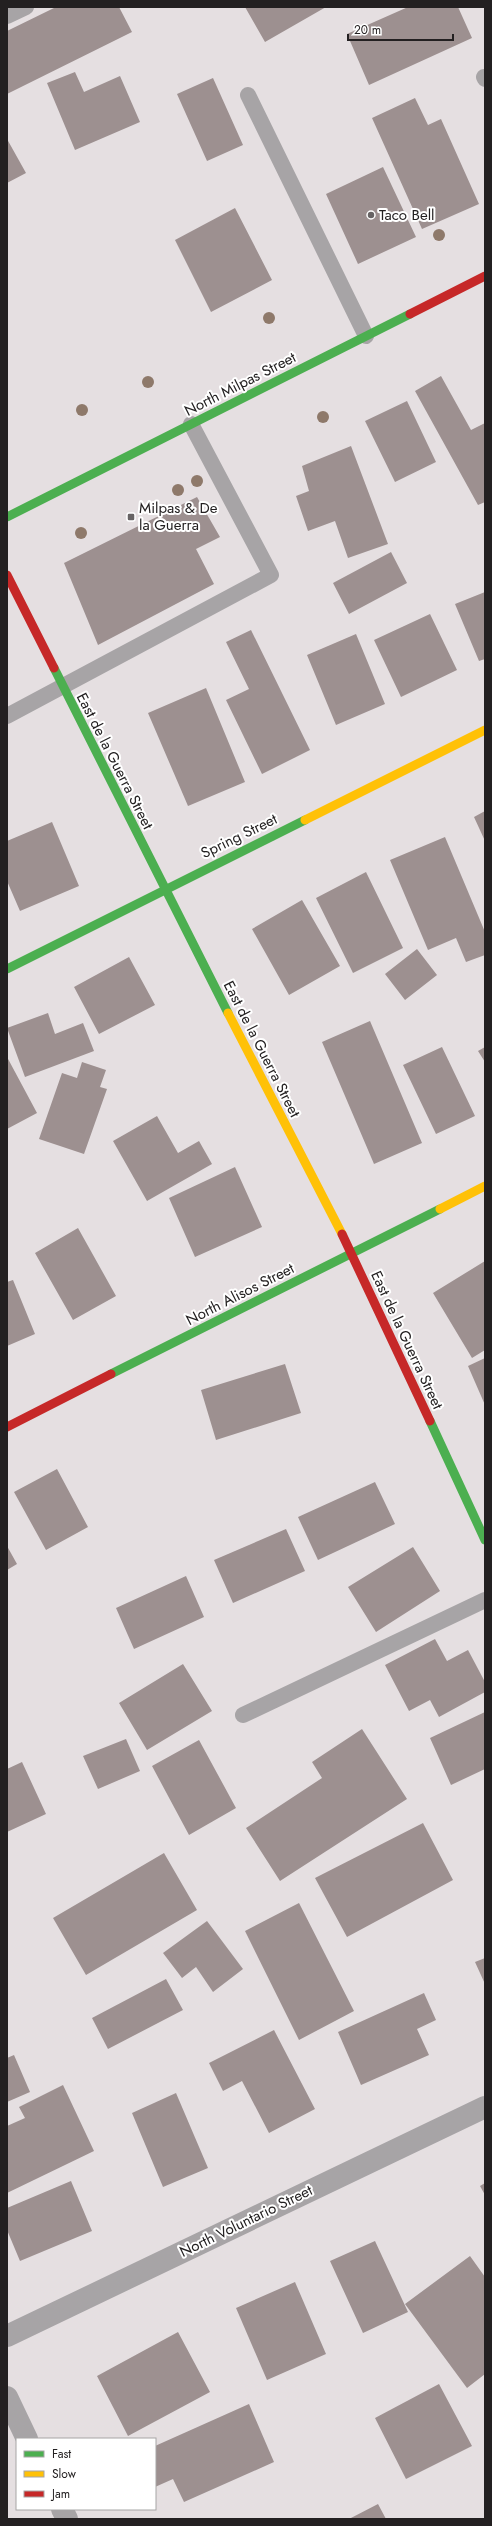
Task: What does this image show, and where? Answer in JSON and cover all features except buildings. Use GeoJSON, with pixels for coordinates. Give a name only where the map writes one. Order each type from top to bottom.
{"type":"FeatureCollection","features":[{"type":"Feature","properties":{"kind":"street","name":"North Milpas Street"},"geometry":{"type":"LineString","coordinates":[[7,517],[485,276]]}},
{"type":"Feature","properties":{"kind":"street","name":"East de la Guerra Street"},"geometry":{"type":"LineString","coordinates":[[7,575],[164,889],[352,1253],[485,1540]]}},
{"type":"Feature","properties":{"kind":"street","name":"Spring Street"},"geometry":{"type":"LineString","coordinates":[[7,969],[164,889],[485,730]]}},
{"type":"Feature","properties":{"kind":"street","name":"North Alisos Street"},"geometry":{"type":"LineString","coordinates":[[7,1427],[485,1186]]}},
{"type":"Feature","properties":{"kind":"street","name":"North Voluntario Street"},"geometry":{"type":"LineString","coordinates":[[7,2336],[485,2108]]}},
{"type":"Feature","properties":{"kind":"street"},"geometry":{"type":"LineString","coordinates":[[7,2398],[27,2438]]}},
{"type":"Feature","properties":{"kind":"street"},"geometry":{"type":"LineString","coordinates":[[62,2510],[67,2519]]}},
{"type":"Feature","properties":{"kind":"lane"},"geometry":{"type":"LineString","coordinates":[[7,16],[26,7]]}},
{"type":"Feature","properties":{"kind":"lane"},"geometry":{"type":"LineString","coordinates":[[248,95],[366,336]]}},
{"type":"Feature","properties":{"kind":"lane"},"geometry":{"type":"LineString","coordinates":[[7,716],[63,688],[272,576],[191,424]]}},
{"type":"Feature","properties":{"kind":"lane"},"geometry":{"type":"LineString","coordinates":[[242,1716],[485,1600]]}},
{"type":"Feature","properties":{"kind":"traffic: fast"},"geometry":{"type":"LineString","coordinates":[[7,517],[410,314]]}},
{"type":"Feature","properties":{"kind":"traffic: fast"},"geometry":{"type":"LineString","coordinates":[[54,668],[228,1013]]}},
{"type":"Feature","properties":{"kind":"traffic: fast"},"geometry":{"type":"LineString","coordinates":[[7,969],[305,820]]}},
{"type":"Feature","properties":{"kind":"traffic: fast"},"geometry":{"type":"LineString","coordinates":[[111,1374],[440,1209]]}},
{"type":"Feature","properties":{"kind":"traffic: fast"},"geometry":{"type":"LineString","coordinates":[[430,1421],[485,1540]]}},
{"type":"Feature","properties":{"kind":"traffic: slow"},"geometry":{"type":"LineString","coordinates":[[305,820],[485,730]]}},
{"type":"Feature","properties":{"kind":"traffic: slow"},"geometry":{"type":"LineString","coordinates":[[228,1013],[342,1234]]}},
{"type":"Feature","properties":{"kind":"traffic: slow"},"geometry":{"type":"LineString","coordinates":[[440,1209],[485,1186]]}},
{"type":"Feature","properties":{"kind":"traffic: jam"},"geometry":{"type":"LineString","coordinates":[[410,314],[485,276]]}},
{"type":"Feature","properties":{"kind":"traffic: jam"},"geometry":{"type":"LineString","coordinates":[[7,575],[54,668]]}},
{"type":"Feature","properties":{"kind":"traffic: jam"},"geometry":{"type":"LineString","coordinates":[[342,1234],[430,1421]]}},
{"type":"Feature","properties":{"kind":"traffic: jam"},"geometry":{"type":"LineString","coordinates":[[7,1427],[111,1374]]}},
{"type":"Feature","properties":{"kind":"place","name":"Taco Bell"},"geometry":{"type":"Point","coordinates":[371,215]}},
{"type":"Feature","properties":{"kind":"place","name":"Milpas & De la Guerra"},"geometry":{"type":"Point","coordinates":[131,517]}}]}
